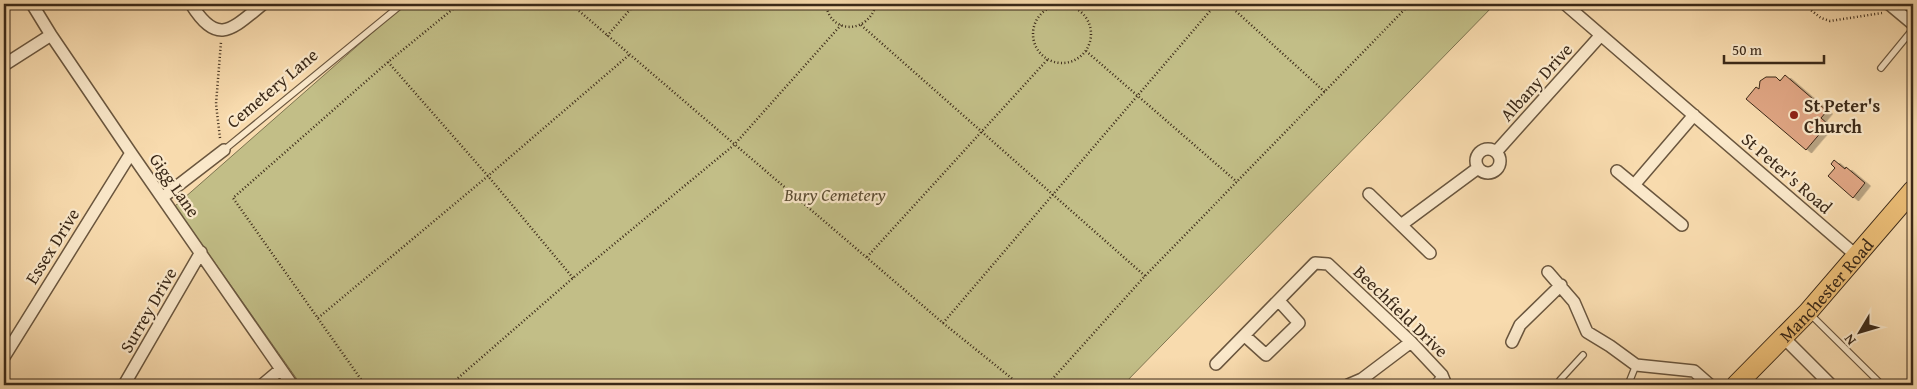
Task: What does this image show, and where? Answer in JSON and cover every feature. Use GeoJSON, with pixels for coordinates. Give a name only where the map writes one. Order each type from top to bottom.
{"type":"FeatureCollection","features":[{"type":"Feature","properties":{"kind":"highway","name":"Manchester Road"},"geometry":{"type":"LineString","coordinates":[[1736,385],[1808,312],[1913,190]]}},
{"type":"Feature","properties":{"kind":"street","name":"Gigg Lane"},"geometry":{"type":"LineString","coordinates":[[32,4],[131,153],[292,385]]}},
{"type":"Feature","properties":{"kind":"street"},"geometry":{"type":"LineString","coordinates":[[191,4],[205,23],[214,29],[222,30],[233,28],[263,4]]}},
{"type":"Feature","properties":{"kind":"street","name":"St Peter's Road"},"geometry":{"type":"LineString","coordinates":[[1565,4],[1858,256]]}},
{"type":"Feature","properties":{"kind":"street"},"geometry":{"type":"LineString","coordinates":[[1890,4],[1913,24]]}},
{"type":"Feature","properties":{"kind":"street"},"geometry":{"type":"LineString","coordinates":[[4,66],[51,35]]}},
{"type":"Feature","properties":{"kind":"street","name":"Albany Drive"},"geometry":{"type":"LineString","coordinates":[[1496,152],[1602,35]]}},
{"type":"Feature","properties":{"kind":"street"},"geometry":{"type":"LineString","coordinates":[[1634,185],[1694,115]]}},
{"type":"Feature","properties":{"kind":"street","name":"Albany Drive"},"geometry":{"type":"LineString","coordinates":[[1487,149],[1496,152],[1500,161],[1498,169],[1486,174],[1478,168],[1476,159],[1480,152],[1487,149]]}},
{"type":"Feature","properties":{"kind":"street","name":"Cemetery Lane"},"geometry":{"type":"LineString","coordinates":[[163,197],[224,150]]}},
{"type":"Feature","properties":{"kind":"street","name":"Essex Drive"},"geometry":{"type":"LineString","coordinates":[[4,357],[131,153]]}},
{"type":"Feature","properties":{"kind":"street","name":"Albany Drive"},"geometry":{"type":"LineString","coordinates":[[1401,225],[1478,168]]}},
{"type":"Feature","properties":{"kind":"street"},"geometry":{"type":"LineString","coordinates":[[1617,171],[1682,225]]}},
{"type":"Feature","properties":{"kind":"street"},"geometry":{"type":"LineString","coordinates":[[1369,194],[1430,252]]}},
{"type":"Feature","properties":{"kind":"street","name":"Surrey Drive"},"geometry":{"type":"LineString","coordinates":[[124,385],[201,252]]}},
{"type":"Feature","properties":{"kind":"street","name":"Beechfield Drive"},"geometry":{"type":"LineString","coordinates":[[1278,301],[1315,263],[1328,264],[1411,342],[1444,380]]}},
{"type":"Feature","properties":{"kind":"street"},"geometry":{"type":"LineString","coordinates":[[1548,272],[1574,302],[1587,332],[1636,365],[1694,371],[1710,385]]}},
{"type":"Feature","properties":{"kind":"street"},"geometry":{"type":"LineString","coordinates":[[1512,342],[1520,325],[1561,285]]}},
{"type":"Feature","properties":{"kind":"street"},"geometry":{"type":"LineString","coordinates":[[1216,364],[1278,301],[1299,323],[1266,355],[1245,336]]}},
{"type":"Feature","properties":{"kind":"street"},"geometry":{"type":"LineString","coordinates":[[1783,337],[1831,385]]}},
{"type":"Feature","properties":{"kind":"street"},"geometry":{"type":"LineString","coordinates":[[1348,385],[1362,379],[1411,342]]}},
{"type":"Feature","properties":{"kind":"street"},"geometry":{"type":"LineString","coordinates":[[262,385],[281,369]]}},
{"type":"Feature","properties":{"kind":"lane","name":"Cemetery Lane"},"geometry":{"type":"LineString","coordinates":[[224,150],[402,4]]}},
{"type":"Feature","properties":{"kind":"lane"},"geometry":{"type":"LineString","coordinates":[[1880,68],[1913,29]]}},
{"type":"Feature","properties":{"kind":"lane"},"geometry":{"type":"LineString","coordinates":[[1808,312],[1882,385]]}},
{"type":"Feature","properties":{"kind":"lane"},"geometry":{"type":"LineString","coordinates":[[1564,385],[1560,380],[1583,355]]}},
{"type":"Feature","properties":{"kind":"lane"},"geometry":{"type":"LineString","coordinates":[[1628,385],[1636,365]]}},
{"type":"Feature","properties":{"kind":"lane"},"geometry":{"type":"LineString","coordinates":[[1432,385],[1444,380]]}},
{"type":"Feature","properties":{"kind":"path"},"geometry":{"type":"LineString","coordinates":[[364,385],[233,198],[388,62],[459,4]]}},
{"type":"Feature","properties":{"kind":"path"},"geometry":{"type":"LineString","coordinates":[[571,4],[866,258],[1020,385]]}},
{"type":"Feature","properties":{"kind":"path"},"geometry":{"type":"LineString","coordinates":[[608,36],[636,4]]}},
{"type":"Feature","properties":{"kind":"path"},"geometry":{"type":"LineString","coordinates":[[826,4],[827,11],[832,18],[841,25],[853,27],[861,25],[873,14],[876,4]]}},
{"type":"Feature","properties":{"kind":"path"},"geometry":{"type":"LineString","coordinates":[[1036,4],[1044,11]]}},
{"type":"Feature","properties":{"kind":"path"},"geometry":{"type":"LineString","coordinates":[[943,323],[1216,4]]}},
{"type":"Feature","properties":{"kind":"path"},"geometry":{"type":"LineString","coordinates":[[1228,4],[1325,92]]}},
{"type":"Feature","properties":{"kind":"path"},"geometry":{"type":"LineString","coordinates":[[1047,385],[1145,276],[1406,8],[1402,4]]}},
{"type":"Feature","properties":{"kind":"path"},"geometry":{"type":"LineString","coordinates":[[1803,4],[1820,18],[1830,21],[1883,13],[1890,4]]}},
{"type":"Feature","properties":{"kind":"path"},"geometry":{"type":"LineString","coordinates":[[1060,5],[1070,6],[1083,13],[1091,29],[1090,44],[1086,51],[1079,58],[1069,62],[1048,59],[1038,49],[1034,40],[1033,30],[1036,21],[1050,7],[1060,5]]}},
{"type":"Feature","properties":{"kind":"path"},"geometry":{"type":"LineString","coordinates":[[450,385],[734,144],[841,25]]}},
{"type":"Feature","properties":{"kind":"path"},"geometry":{"type":"LineString","coordinates":[[861,25],[1145,276]]}},
{"type":"Feature","properties":{"kind":"path"},"geometry":{"type":"LineString","coordinates":[[222,30],[216,104],[219,132],[224,150]]}},
{"type":"Feature","properties":{"kind":"path"},"geometry":{"type":"LineString","coordinates":[[1086,51],[1237,182]]}},
{"type":"Feature","properties":{"kind":"path"},"geometry":{"type":"LineString","coordinates":[[318,318],[629,55]]}},
{"type":"Feature","properties":{"kind":"path"},"geometry":{"type":"LineString","coordinates":[[866,258],[1048,59]]}},
{"type":"Feature","properties":{"kind":"path"},"geometry":{"type":"LineString","coordinates":[[388,62],[574,278]]}},
{"type":"Feature","properties":{"kind":"green space","name":"Bury Cemetery"},"geometry":{"type":"Polygon","coordinates":[[[405,4],[1495,4],[1123,385],[301,385],[175,206],[405,4]]]}},
{"type":"Feature","properties":{"kind":"building","name":"St Peter's Church"},"geometry":{"type":"Polygon","coordinates":[[[1785,75],[1827,111],[1821,118],[1828,124],[1806,150],[1746,99],[1756,87],[1759,89],[1760,81],[1766,77],[1776,77],[1780,81],[1785,75]]]}},
{"type":"Feature","properties":{"kind":"building"},"geometry":{"type":"Polygon","coordinates":[[[1834,160],[1845,169],[1846,167],[1865,183],[1853,198],[1828,176],[1835,168],[1831,164],[1834,160]]]}},
{"type":"Feature","properties":{"kind":"place","name":"St Peter's Church"},"geometry":{"type":"Point","coordinates":[1794,115]}}]}
